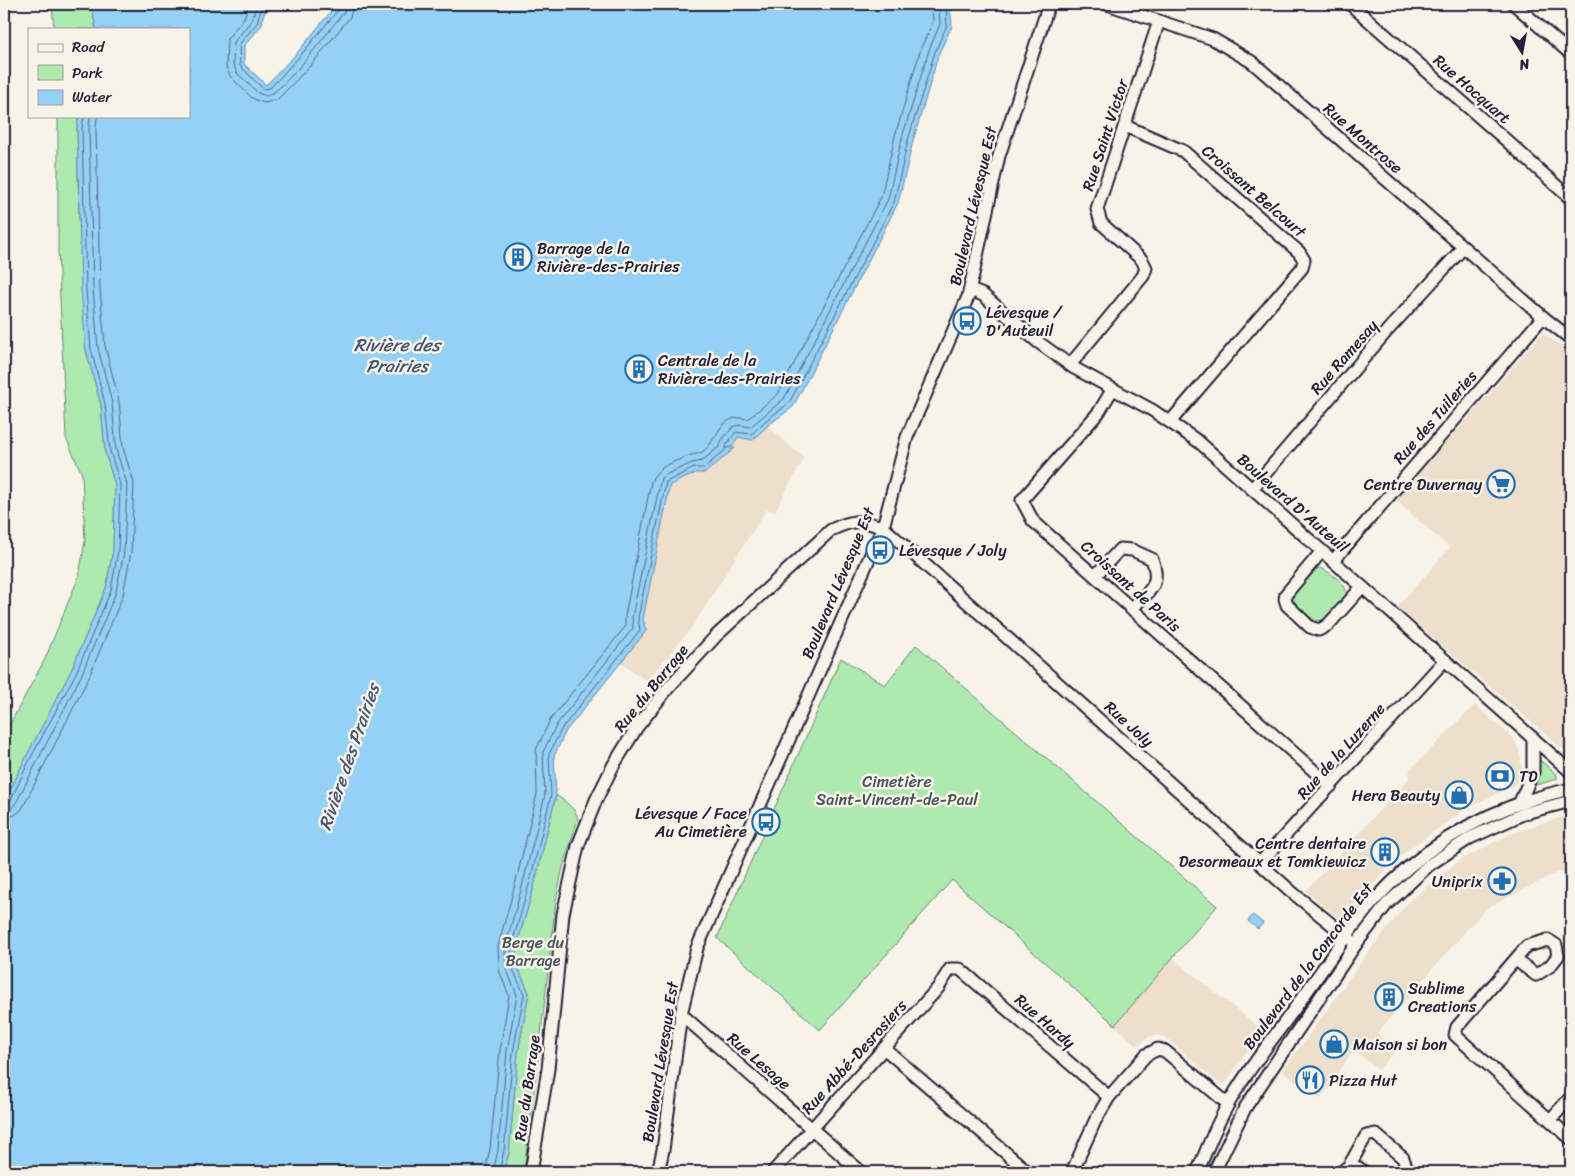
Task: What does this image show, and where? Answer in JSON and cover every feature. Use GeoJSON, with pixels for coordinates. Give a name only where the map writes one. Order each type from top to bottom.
{"type":"FeatureCollection","features":[{"type":"Feature","properties":{"kind":"street","name":"Boulevard Lévesque Est"},"geometry":{"type":"LineString","coordinates":[[658,1172],[663,1150],[681,1014],[697,948],[883,526],[907,437],[961,316],[970,290],[999,156],[1048,4]]}},
{"type":"Feature","properties":{"kind":"street","name":"Rue Montrose"},"geometry":{"type":"LineString","coordinates":[[1107,4],[1214,40],[1252,62],[1463,248],[1571,339]]}},
{"type":"Feature","properties":{"kind":"street","name":"Rue Hocquart"},"geometry":{"type":"LineString","coordinates":[[1350,4],[1571,199]]}},
{"type":"Feature","properties":{"kind":"street"},"geometry":{"type":"LineString","coordinates":[[1514,4],[1569,52]]}},
{"type":"Feature","properties":{"kind":"street","name":"Rue Saint Victor"},"geometry":{"type":"LineString","coordinates":[[1070,365],[1143,276],[1146,268],[1142,260],[1101,223],[1097,209],[1159,21]]}},
{"type":"Feature","properties":{"kind":"street"},"geometry":{"type":"LineString","coordinates":[[1569,52],[1571,37]]}},
{"type":"Feature","properties":{"kind":"street","name":"Croissant Belcourt"},"geometry":{"type":"LineString","coordinates":[[1125,126],[1184,151],[1299,252],[1304,260],[1302,268],[1170,422]]}},
{"type":"Feature","properties":{"kind":"street","name":"Rue Ramesay"},"geometry":{"type":"LineString","coordinates":[[1252,489],[1387,331],[1463,248]]}},
{"type":"Feature","properties":{"kind":"street","name":"Boulevard D'Auteuil"},"geometry":{"type":"LineString","coordinates":[[970,290],[983,295],[1038,342],[1070,365],[1170,422],[1199,442],[1571,772]]}},
{"type":"Feature","properties":{"kind":"street","name":"Rue des Tuileries"},"geometry":{"type":"LineString","coordinates":[[1333,561],[1543,317]]}},
{"type":"Feature","properties":{"kind":"street","name":"Croissant de Paris"},"geometry":{"type":"LineString","coordinates":[[1112,390],[1099,412],[1022,500],[1033,521],[1332,786]]}},
{"type":"Feature","properties":{"kind":"street","name":"Rue du Barrage"},"geometry":{"type":"LineString","coordinates":[[531,1172],[548,1069],[564,914],[578,846],[596,800],[613,766],[637,727],[680,675],[716,636],[831,530],[848,522],[861,521],[883,526]]}},
{"type":"Feature","properties":{"kind":"street","name":"Rue Joly"},"geometry":{"type":"LineString","coordinates":[[883,526],[1293,893],[1351,941]]}},
{"type":"Feature","properties":{"kind":"street"},"geometry":{"type":"LineString","coordinates":[[1095,576],[1120,549],[1132,550],[1152,559],[1157,573],[1154,586],[1131,609]]}},
{"type":"Feature","properties":{"kind":"street"},"geometry":{"type":"LineString","coordinates":[[1322,551],[1286,594],[1285,601],[1312,628],[1322,629],[1328,625],[1362,587]]}},
{"type":"Feature","properties":{"kind":"street","name":"Rue de la Luzerne"},"geometry":{"type":"LineString","coordinates":[[1260,863],[1445,660]]}},
{"type":"Feature","properties":{"kind":"street"},"geometry":{"type":"LineString","coordinates":[[1520,802],[1533,772],[1533,738]]}},
{"type":"Feature","properties":{"kind":"street","name":"Boulevard de la Concorde Est"},"geometry":{"type":"LineString","coordinates":[[1214,1172],[1245,1108],[1375,900],[1420,857],[1441,842],[1474,823],[1520,802],[1571,789]]}},
{"type":"Feature","properties":{"kind":"street","name":"Boulevard de la Concorde Est"},"geometry":{"type":"LineString","coordinates":[[1197,1172],[1228,1104],[1351,941],[1400,892],[1422,871],[1470,838],[1508,820],[1540,808],[1571,801]]}},
{"type":"Feature","properties":{"kind":"street"},"geometry":{"type":"LineString","coordinates":[[1516,960],[1457,1027],[1455,1034],[1571,1139]]}},
{"type":"Feature","properties":{"kind":"street","name":"Rue Abbé-Desrosiers"},"geometry":{"type":"LineString","coordinates":[[773,1172],[885,1049],[938,988],[950,969],[960,969]]}},
{"type":"Feature","properties":{"kind":"street","name":"Rue Hardy"},"geometry":{"type":"LineString","coordinates":[[960,969],[1109,1097]]}},
{"type":"Feature","properties":{"kind":"street","name":"Rue Lesage"},"geometry":{"type":"LineString","coordinates":[[681,1014],[861,1172]]}},
{"type":"Feature","properties":{"kind":"street"},"geometry":{"type":"LineString","coordinates":[[885,1049],[1028,1172]]}},
{"type":"Feature","properties":{"kind":"street"},"geometry":{"type":"LineString","coordinates":[[1072,1172],[1095,1121],[1109,1097],[1146,1055],[1158,1049],[1165,1051],[1228,1104]]}},
{"type":"Feature","properties":{"kind":"street"},"geometry":{"type":"LineString","coordinates":[[1550,1120],[1571,1097]]}},
{"type":"Feature","properties":{"kind":"street"},"geometry":{"type":"LineString","coordinates":[[1345,1169],[1366,1136],[1375,1134],[1403,1158],[1408,1172]]}},
{"type":"Feature","properties":{"kind":"street"},"geometry":{"type":"LineString","coordinates":[[1345,1169],[1359,1168],[1364,1172]]}},
{"type":"Feature","properties":{"kind":"shaded area"},"geometry":{"type":"Polygon","coordinates":[[[1543,333],[1571,351],[1571,756],[1397,607],[1450,548],[1395,500],[1543,333]]]}},
{"type":"Feature","properties":{"kind":"shaded area"},"geometry":{"type":"Polygon","coordinates":[[[767,426],[804,458],[775,511],[766,510],[692,627],[647,681],[620,662],[646,631],[643,619],[670,485],[696,473],[738,436],[753,440],[767,426]]]}},
{"type":"Feature","properties":{"kind":"shaded area"},"geometry":{"type":"Polygon","coordinates":[[[1475,705],[1513,738],[1521,759],[1521,771],[1518,781],[1511,787],[1469,807],[1417,843],[1392,863],[1343,918],[1338,918],[1306,891],[1409,778],[1410,770],[1475,705]]]}},
{"type":"Feature","properties":{"kind":"shaded area"},"geometry":{"type":"Polygon","coordinates":[[[1571,814],[1571,880],[1560,871],[1485,909],[1377,1033],[1395,1052],[1378,1070],[1354,1050],[1320,1099],[1283,1071],[1370,950],[1410,900],[1459,861],[1510,834],[1571,814]]]}},
{"type":"Feature","properties":{"kind":"shaded area"},"geometry":{"type":"Polygon","coordinates":[[[1172,958],[1261,1029],[1226,1083],[1221,1085],[1165,1037],[1157,1035],[1148,1037],[1137,1046],[1115,1025],[1172,958]]]}},
{"type":"Feature","properties":{"kind":"green space"},"geometry":{"type":"Polygon","coordinates":[[[52,4],[91,4],[96,28],[54,28],[52,4]]]}},
{"type":"Feature","properties":{"kind":"green space"},"geometry":{"type":"Polygon","coordinates":[[[58,118],[79,118],[77,127],[79,217],[86,350],[101,405],[105,452],[115,485],[113,550],[106,588],[71,671],[4,803],[4,735],[45,659],[79,576],[85,541],[82,474],[66,438],[58,250],[58,118]]]}},
{"type":"Feature","properties":{"kind":"green space"},"geometry":{"type":"Polygon","coordinates":[[[1318,568],[1329,572],[1343,585],[1346,592],[1345,597],[1323,620],[1316,621],[1300,610],[1295,602],[1294,593],[1318,568]]]}},
{"type":"Feature","properties":{"kind":"green space","name":"Cimetière Saint-Vincent-de-Paul"},"geometry":{"type":"Polygon","coordinates":[[[916,645],[1217,906],[1115,1025],[952,880],[820,1030],[717,938],[841,658],[885,685],[916,645]]]}},
{"type":"Feature","properties":{"kind":"green space"},"geometry":{"type":"Polygon","coordinates":[[[1539,759],[1557,775],[1557,779],[1533,786],[1539,759]]]}},
{"type":"Feature","properties":{"kind":"green space","name":"Berge du Barrage"},"geometry":{"type":"Polygon","coordinates":[[[556,795],[573,808],[578,819],[563,867],[556,900],[524,1172],[503,1172],[509,1153],[518,1052],[529,993],[517,965],[516,948],[534,886],[556,795]]]}},
{"type":"Feature","properties":{"kind":"water","name":"Rivière des Prairies"},"geometry":{"type":"Polygon","coordinates":[[[91,4],[270,4],[263,16],[262,25],[244,46],[244,64],[266,85],[297,53],[337,4],[950,4],[952,26],[939,53],[913,141],[898,203],[793,407],[767,426],[753,440],[738,437],[733,446],[726,448],[735,448],[705,473],[696,473],[670,485],[643,619],[646,631],[566,731],[554,756],[556,795],[534,886],[516,948],[517,965],[529,993],[518,1052],[509,1153],[503,1172],[4,1172],[4,803],[71,671],[106,588],[113,550],[115,485],[105,452],[101,405],[86,350],[81,290],[77,127],[79,118],[190,118],[190,28],[96,28],[91,4]]]}},
{"type":"Feature","properties":{"kind":"water"},"geometry":{"type":"Polygon","coordinates":[[[1253,915],[1263,923],[1258,929],[1248,921],[1253,915]]]}},
{"type":"Feature","properties":{"kind":"place","name":"Barrage de la Rivière-des-Prairies"},"geometry":{"type":"Point","coordinates":[518,257]}},
{"type":"Feature","properties":{"kind":"place","name":"Lévesque / D'Auteuil"},"geometry":{"type":"Point","coordinates":[967,321]}},
{"type":"Feature","properties":{"kind":"place","name":"Centrale de la Rivière-des-Prairies"},"geometry":{"type":"Point","coordinates":[639,369]}},
{"type":"Feature","properties":{"kind":"place","name":"Centre Duvernay"},"geometry":{"type":"Point","coordinates":[1501,484]}},
{"type":"Feature","properties":{"kind":"place","name":"Lévesque / Joly"},"geometry":{"type":"Point","coordinates":[880,550]}},
{"type":"Feature","properties":{"kind":"place","name":"TD"},"geometry":{"type":"Point","coordinates":[1500,776]}},
{"type":"Feature","properties":{"kind":"place","name":"Hera Beauty"},"geometry":{"type":"Point","coordinates":[1459,795]}},
{"type":"Feature","properties":{"kind":"place","name":"Lévesque / Face Au Cimetière"},"geometry":{"type":"Point","coordinates":[766,822]}},
{"type":"Feature","properties":{"kind":"place","name":"Centre dentaire Desormeaux et Tomkiewicz"},"geometry":{"type":"Point","coordinates":[1385,852]}},
{"type":"Feature","properties":{"kind":"place","name":"Uniprix"},"geometry":{"type":"Point","coordinates":[1502,881]}},
{"type":"Feature","properties":{"kind":"place","name":"Sublime Creations"},"geometry":{"type":"Point","coordinates":[1389,997]}},
{"type":"Feature","properties":{"kind":"place","name":"Maison si bon"},"geometry":{"type":"Point","coordinates":[1334,1044]}},
{"type":"Feature","properties":{"kind":"place","name":"Pizza Hut"},"geometry":{"type":"Point","coordinates":[1310,1080]}}]}
